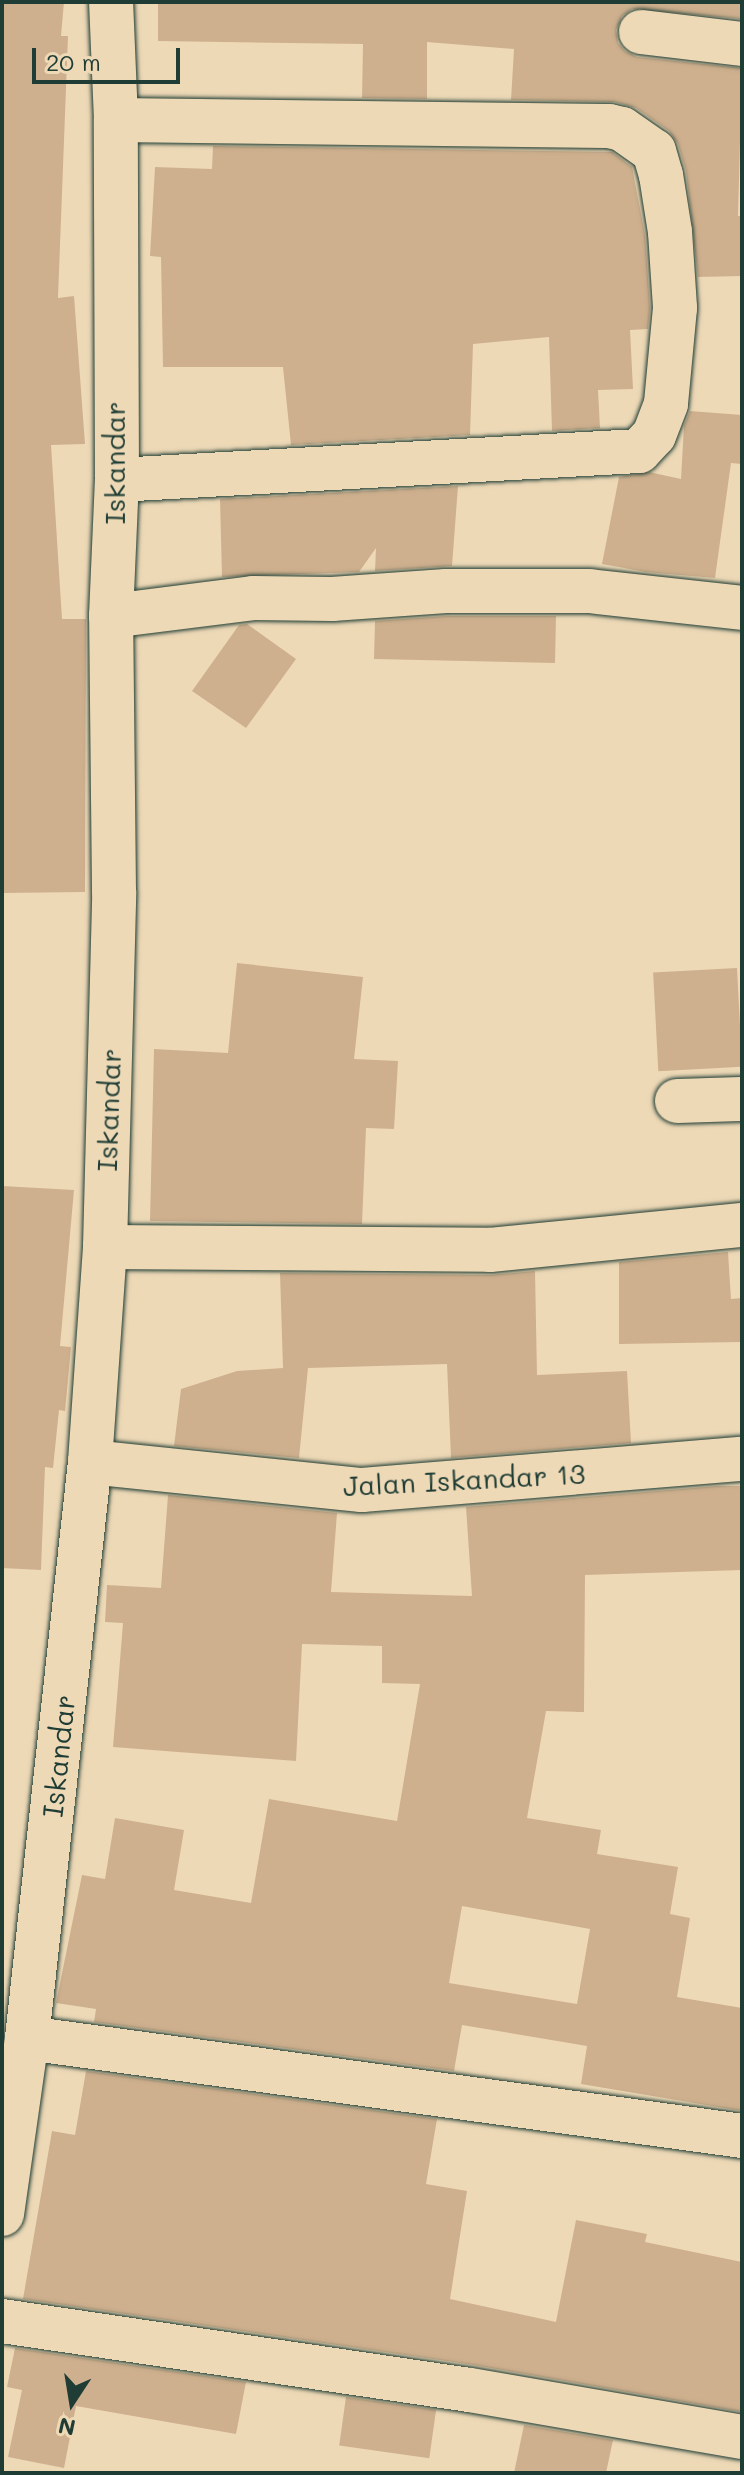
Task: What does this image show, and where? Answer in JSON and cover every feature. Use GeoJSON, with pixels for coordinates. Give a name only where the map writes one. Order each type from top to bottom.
{"type":"FeatureCollection","features":[{"type":"Feature","properties":{"kind":"street","name":"Iskandar"},"geometry":{"type":"LineString","coordinates":[[2,2214],[27,2038],[90,1462],[105,1247],[114,892],[111,616],[117,480],[116,120],[111,2]]}},
{"type":"Feature","properties":{"kind":"street"},"geometry":{"type":"LineString","coordinates":[[641,32],[742,44]]}},
{"type":"Feature","properties":{"kind":"street"},"geometry":{"type":"LineString","coordinates":[[116,120],[609,126],[622,129],[654,151],[670,232],[675,308],[666,404],[654,435],[639,451],[117,480]]}},
{"type":"Feature","properties":{"kind":"street"},"geometry":{"type":"LineString","coordinates":[[111,616],[253,598],[332,599],[446,591],[589,591],[742,608]]}},
{"type":"Feature","properties":{"kind":"street"},"geometry":{"type":"LineString","coordinates":[[677,1101],[742,1099]]}},
{"type":"Feature","properties":{"kind":"street"},"geometry":{"type":"LineString","coordinates":[[105,1247],[490,1250],[742,1225]]}},
{"type":"Feature","properties":{"kind":"street","name":"Jalan Iskandar 13"},"geometry":{"type":"LineString","coordinates":[[90,1462],[362,1490],[742,1459]]}},
{"type":"Feature","properties":{"kind":"street"},"geometry":{"type":"LineString","coordinates":[[27,2038],[742,2136]]}},
{"type":"Feature","properties":{"kind":"street"},"geometry":{"type":"LineString","coordinates":[[2,2321],[470,2390],[742,2437]]}},
{"type":"Feature","properties":{"kind":"building"},"geometry":{"type":"Polygon","coordinates":[[[2,2],[64,2],[61,36],[68,36],[58,298],[74,296],[85,444],[51,445],[62,619],[86,619],[85,892],[2,893],[2,2]]]}},
{"type":"Feature","properties":{"kind":"building"},"geometry":{"type":"Polygon","coordinates":[[[158,2],[742,2],[742,19],[632,9],[622,16],[616,30],[618,43],[637,57],[742,68],[738,216],[742,216],[742,276],[698,277],[686,171],[678,144],[669,131],[636,108],[615,102],[511,100],[514,49],[427,42],[427,99],[362,98],[363,44],[158,41],[158,2]]]}},
{"type":"Feature","properties":{"kind":"building"},"geometry":{"type":"Polygon","coordinates":[[[213,146],[612,152],[632,167],[645,235],[650,308],[648,329],[630,330],[633,389],[598,390],[600,428],[552,431],[549,337],[473,344],[470,435],[291,445],[283,367],[163,367],[161,257],[150,256],[155,167],[212,169],[213,146]]]}},
{"type":"Feature","properties":{"kind":"building"},"geometry":{"type":"Polygon","coordinates":[[[690,411],[742,415],[742,464],[731,463],[715,578],[646,572],[602,564],[619,477],[649,472],[681,479],[684,426],[690,411]]]}},
{"type":"Feature","properties":{"kind":"building"},"geometry":{"type":"Polygon","coordinates":[[[458,486],[452,566],[375,571],[376,548],[359,572],[222,577],[220,499],[458,486]]]}},
{"type":"Feature","properties":{"kind":"building"},"geometry":{"type":"Polygon","coordinates":[[[447,616],[556,616],[555,663],[374,659],[375,621],[447,616]]]}},
{"type":"Feature","properties":{"kind":"building"},"geometry":{"type":"Polygon","coordinates":[[[247,624],[296,659],[246,728],[192,691],[239,625],[247,624]]]}},
{"type":"Feature","properties":{"kind":"building"},"geometry":{"type":"Polygon","coordinates":[[[237,963],[363,977],[354,1059],[398,1061],[394,1129],[366,1128],[362,1224],[150,1221],[154,1049],[228,1053],[237,963]]]}},
{"type":"Feature","properties":{"kind":"building"},"geometry":{"type":"Polygon","coordinates":[[[737,968],[742,1067],[658,1071],[653,972],[737,968]]]}},
{"type":"Feature","properties":{"kind":"building"},"geometry":{"type":"Polygon","coordinates":[[[2,1186],[74,1190],[60,1346],[71,1347],[65,1411],[59,1410],[53,1468],[45,1467],[41,1570],[2,1568],[2,1186]]]}},
{"type":"Feature","properties":{"kind":"building"},"geometry":{"type":"Polygon","coordinates":[[[728,1252],[731,1299],[742,1298],[742,1342],[619,1344],[619,1262],[728,1252]]]}},
{"type":"Feature","properties":{"kind":"building"},"geometry":{"type":"Polygon","coordinates":[[[535,1271],[537,1375],[627,1371],[631,1443],[451,1458],[447,1364],[308,1368],[299,1458],[174,1446],[181,1389],[237,1371],[283,1368],[280,1273],[490,1275],[535,1271]]]}},
{"type":"Feature","properties":{"kind":"building"},"geometry":{"type":"Polygon","coordinates":[[[742,1486],[742,1570],[585,1575],[584,1712],[546,1711],[527,1818],[601,1830],[597,1854],[678,1867],[670,1914],[690,1918],[677,1997],[742,2008],[742,2111],[581,2084],[587,2046],[462,2025],[454,2071],[94,2022],[96,2009],[56,2003],[82,1875],[105,1879],[115,1818],[184,1830],[174,1890],[251,1903],[269,1799],[397,1821],[420,1684],[382,1683],[382,1646],[302,1644],[296,1761],[113,1747],[123,1623],[105,1622],[107,1585],[161,1588],[168,1495],[337,1513],[331,1592],[472,1596],[466,1507],[742,1486]],[[462,1906],[449,1983],[577,2004],[590,1929],[462,1906]]]}},
{"type":"Feature","properties":{"kind":"building"},"geometry":{"type":"Polygon","coordinates":[[[86,2071],[437,2119],[426,2184],[467,2191],[450,2299],[556,2322],[576,2220],[647,2234],[645,2242],[742,2262],[742,2412],[474,2365],[23,2299],[52,2131],[75,2135],[86,2071]]]}},
{"type":"Feature","properties":{"kind":"building"},"geometry":{"type":"Polygon","coordinates":[[[15,2348],[246,2382],[236,2434],[76,2406],[64,2468],[8,2457],[22,2390],[7,2387],[15,2348]]]}},
{"type":"Feature","properties":{"kind":"building"},"geometry":{"type":"Polygon","coordinates":[[[346,2397],[436,2410],[429,2458],[339,2446],[346,2397]]]}},
{"type":"Feature","properties":{"kind":"building"},"geometry":{"type":"Polygon","coordinates":[[[524,2425],[613,2440],[606,2473],[514,2473],[524,2425]]]}}]}
